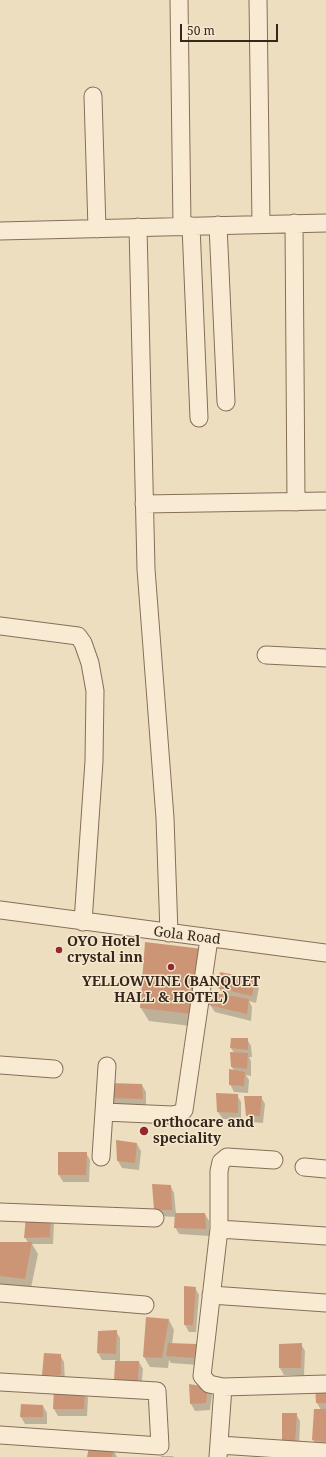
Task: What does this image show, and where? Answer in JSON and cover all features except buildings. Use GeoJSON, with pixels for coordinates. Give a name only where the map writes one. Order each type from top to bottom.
{"type":"FeatureCollection","features":[{"type":"Feature","properties":{"kind":"street"},"geometry":{"type":"LineString","coordinates":[[179,0],[186,226],[199,418]]}},
{"type":"Feature","properties":{"kind":"street"},"geometry":{"type":"LineString","coordinates":[[258,0],[261,224]]}},
{"type":"Feature","properties":{"kind":"street"},"geometry":{"type":"LineString","coordinates":[[93,96],[97,229]]}},
{"type":"Feature","properties":{"kind":"street"},"geometry":{"type":"LineString","coordinates":[[294,223],[296,502]]}},
{"type":"Feature","properties":{"kind":"street"},"geometry":{"type":"LineString","coordinates":[[0,231],[326,223]]}},
{"type":"Feature","properties":{"kind":"street"},"geometry":{"type":"LineString","coordinates":[[218,225],[226,402]]}},
{"type":"Feature","properties":{"kind":"street"},"geometry":{"type":"LineString","coordinates":[[138,227],[146,569],[165,818],[169,934]]}},
{"type":"Feature","properties":{"kind":"street"},"geometry":{"type":"LineString","coordinates":[[144,504],[326,501]]}},
{"type":"Feature","properties":{"kind":"street"},"geometry":{"type":"LineString","coordinates":[[0,626],[78,636],[83,643],[93,673],[95,733],[83,922]]}},
{"type":"Feature","properties":{"kind":"street"},"geometry":{"type":"LineString","coordinates":[[266,655],[326,658]]}},
{"type":"Feature","properties":{"kind":"street","name":"Gola Road"},"geometry":{"type":"LineString","coordinates":[[0,910],[169,934],[326,953]]}},
{"type":"Feature","properties":{"kind":"street"},"geometry":{"type":"LineString","coordinates":[[104,1112],[172,1115],[182,1113],[184,1110],[210,939]]}},
{"type":"Feature","properties":{"kind":"street"},"geometry":{"type":"LineString","coordinates":[[0,1065],[54,1069]]}},
{"type":"Feature","properties":{"kind":"street"},"geometry":{"type":"LineString","coordinates":[[101,1157],[107,1066]]}},
{"type":"Feature","properties":{"kind":"street"},"geometry":{"type":"LineString","coordinates":[[274,1160],[227,1157],[221,1162],[219,1171],[218,1229],[202,1376],[208,1384],[222,1387],[326,1384]]}},
{"type":"Feature","properties":{"kind":"street"},"geometry":{"type":"LineString","coordinates":[[304,1167],[326,1169]]}},
{"type":"Feature","properties":{"kind":"street"},"geometry":{"type":"LineString","coordinates":[[0,1212],[155,1218]]}},
{"type":"Feature","properties":{"kind":"street"},"geometry":{"type":"LineString","coordinates":[[218,1229],[326,1236]]}},
{"type":"Feature","properties":{"kind":"street"},"geometry":{"type":"LineString","coordinates":[[0,1293],[145,1305]]}},
{"type":"Feature","properties":{"kind":"street"},"geometry":{"type":"LineString","coordinates":[[211,1295],[326,1303]]}},
{"type":"Feature","properties":{"kind":"street"},"geometry":{"type":"LineString","coordinates":[[0,1382],[157,1391],[160,1446],[0,1434]]}},
{"type":"Feature","properties":{"kind":"street"},"geometry":{"type":"LineString","coordinates":[[222,1387],[218,1451],[326,1452]]}},
{"type":"Feature","properties":{"kind":"place","name":"OYO Hotel crystal inn"},"geometry":{"type":"Point","coordinates":[59,950]}},
{"type":"Feature","properties":{"kind":"place","name":"YELLOWVINE (BANQUET HALL & HOTEL)"},"geometry":{"type":"Point","coordinates":[171,967]}},
{"type":"Feature","properties":{"kind":"place","name":"orthocare and speciality"},"geometry":{"type":"Point","coordinates":[144,1131]}}]}
